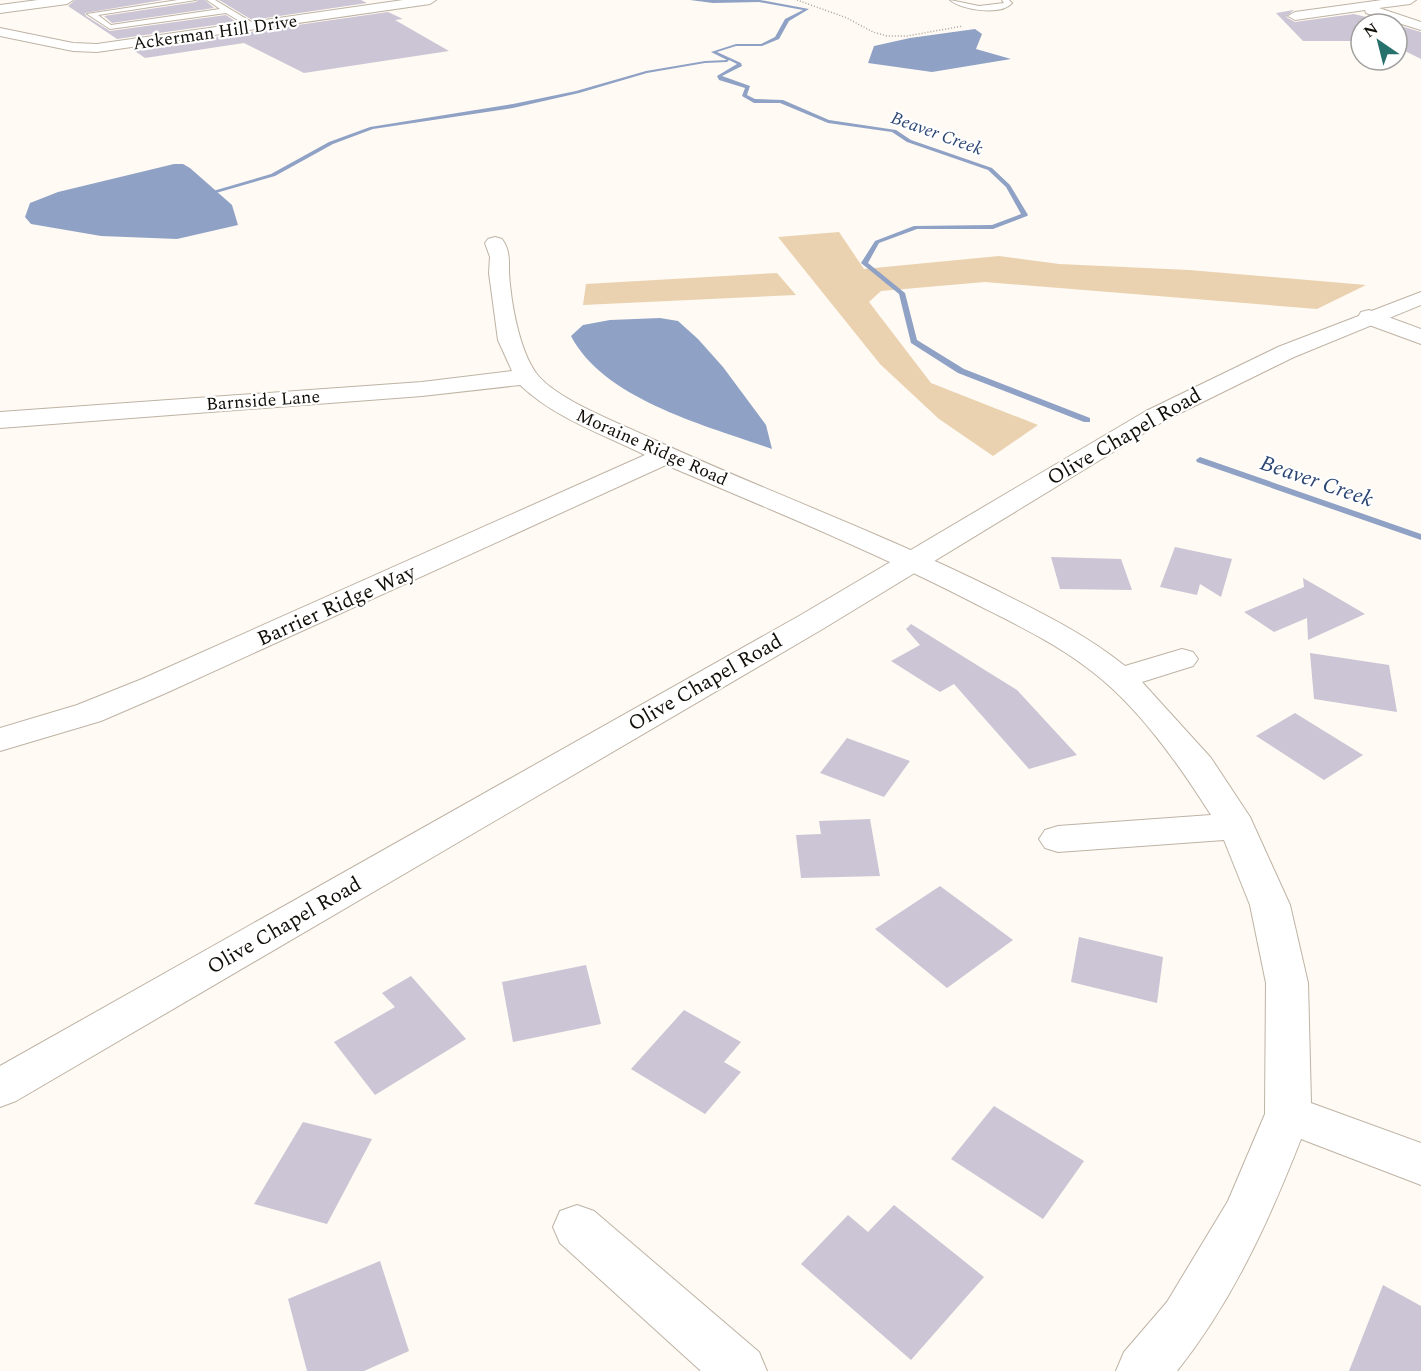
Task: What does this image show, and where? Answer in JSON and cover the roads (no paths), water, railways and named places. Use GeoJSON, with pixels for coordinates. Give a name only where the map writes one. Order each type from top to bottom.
{"type":"FeatureCollection","features":[{"type":"Feature","properties":{"kind":"street"},"geometry":{"type":"LineString","coordinates":[[0,9],[68,0]]}},
{"type":"Feature","properties":{"kind":"street","name":"Ackerman Hill Drive"},"geometry":{"type":"LineString","coordinates":[[0,32],[83,48],[97,48],[328,15],[392,2],[430,0]]}},
{"type":"Feature","properties":{"kind":"street"},"geometry":{"type":"LineString","coordinates":[[1333,0],[1421,26]]}},
{"type":"Feature","properties":{"kind":"street"},"geometry":{"type":"LineString","coordinates":[[1295,16],[1410,0]]}},
{"type":"Feature","properties":{"kind":"street"},"geometry":{"type":"LineString","coordinates":[[307,4],[346,24]]}},
{"type":"Feature","properties":{"kind":"street","name":"Moraine Ridge Road"},"geometry":{"type":"LineString","coordinates":[[495,243],[500,257],[499,273],[509,340],[526,377],[541,391],[569,409],[666,455],[787,505],[911,561],[1019,614],[1097,659],[1120,678],[1160,720],[1198,766],[1237,826],[1270,905],[1287,983],[1288,1114]]}},
{"type":"Feature","properties":{"kind":"street","name":"Olive Chapel Road"},"geometry":{"type":"LineString","coordinates":[[0,1088],[810,622],[1213,384],[1276,354],[1421,298]]}},
{"type":"Feature","properties":{"kind":"street"},"geometry":{"type":"LineString","coordinates":[[1369,317],[1421,337]]}},
{"type":"Feature","properties":{"kind":"street","name":"Barnside Lane"},"geometry":{"type":"LineString","coordinates":[[0,420],[422,389],[526,377]]}},
{"type":"Feature","properties":{"kind":"street","name":"Barrier Ridge Way"},"geometry":{"type":"LineString","coordinates":[[0,740],[89,713],[154,687],[666,455]]}},
{"type":"Feature","properties":{"kind":"street"},"geometry":{"type":"LineString","coordinates":[[1120,678],[1182,659]]}},
{"type":"Feature","properties":{"kind":"street"},"geometry":{"type":"LineString","coordinates":[[1058,839],[1237,826]]}},
{"type":"Feature","properties":{"kind":"street"},"geometry":{"type":"LineString","coordinates":[[1143,1371],[1185,1320],[1247,1214],[1288,1114],[1421,1164]]}},
{"type":"Feature","properties":{"kind":"street"},"geometry":{"type":"LineString","coordinates":[[577,1227],[740,1371]]}},
{"type":"Feature","properties":{"kind":"lane"},"geometry":{"type":"LineString","coordinates":[[193,0],[91,14],[110,27],[229,10]]}},
{"type":"Feature","properties":{"kind":"lane"},"geometry":{"type":"LineString","coordinates":[[210,0],[254,26]]}},
{"type":"Feature","properties":{"kind":"lane"},"geometry":{"type":"LineString","coordinates":[[953,0],[959,4],[978,8],[1007,5],[1005,0]]}},
{"type":"Feature","properties":{"kind":"water"},"geometry":{"type":"Polygon","coordinates":[[[975,29],[982,34],[976,49],[1011,59],[932,72],[868,63],[874,46],[910,38],[975,29]]]}},
{"type":"Feature","properties":{"kind":"water"},"geometry":{"type":"Polygon","coordinates":[[[174,164],[183,164],[190,168],[232,205],[238,225],[177,239],[101,236],[31,224],[25,217],[30,203],[58,192],[174,164]]]}},
{"type":"Feature","properties":{"kind":"water"},"geometry":{"type":"Polygon","coordinates":[[[660,318],[678,321],[723,367],[766,425],[772,449],[689,420],[632,394],[607,377],[586,358],[571,336],[583,325],[610,320],[660,318]]]}},
{"type":"Feature","properties":{"kind":"waterway","name":"Beaver Creek"},"geometry":{"type":"LineString","coordinates":[[692,0],[759,1],[807,9],[787,20],[777,38],[762,45],[736,45],[713,52],[739,63],[740,65],[719,76],[721,79],[748,87],[744,96],[754,101],[781,101],[828,121],[894,131],[909,141],[990,169],[1008,186],[1025,215],[993,227],[916,227],[877,242],[864,263],[902,293],[914,341],[961,371],[1087,420]]}},
{"type":"Feature","properties":{"kind":"waterway"},"geometry":{"type":"LineString","coordinates":[[216,191],[273,175],[331,143],[372,128],[513,106],[577,92],[646,72],[705,62],[727,61]]}},
{"type":"Feature","properties":{"kind":"waterway","name":"Beaver Creek"},"geometry":{"type":"LineString","coordinates":[[1200,460],[1421,537]]}}]}
